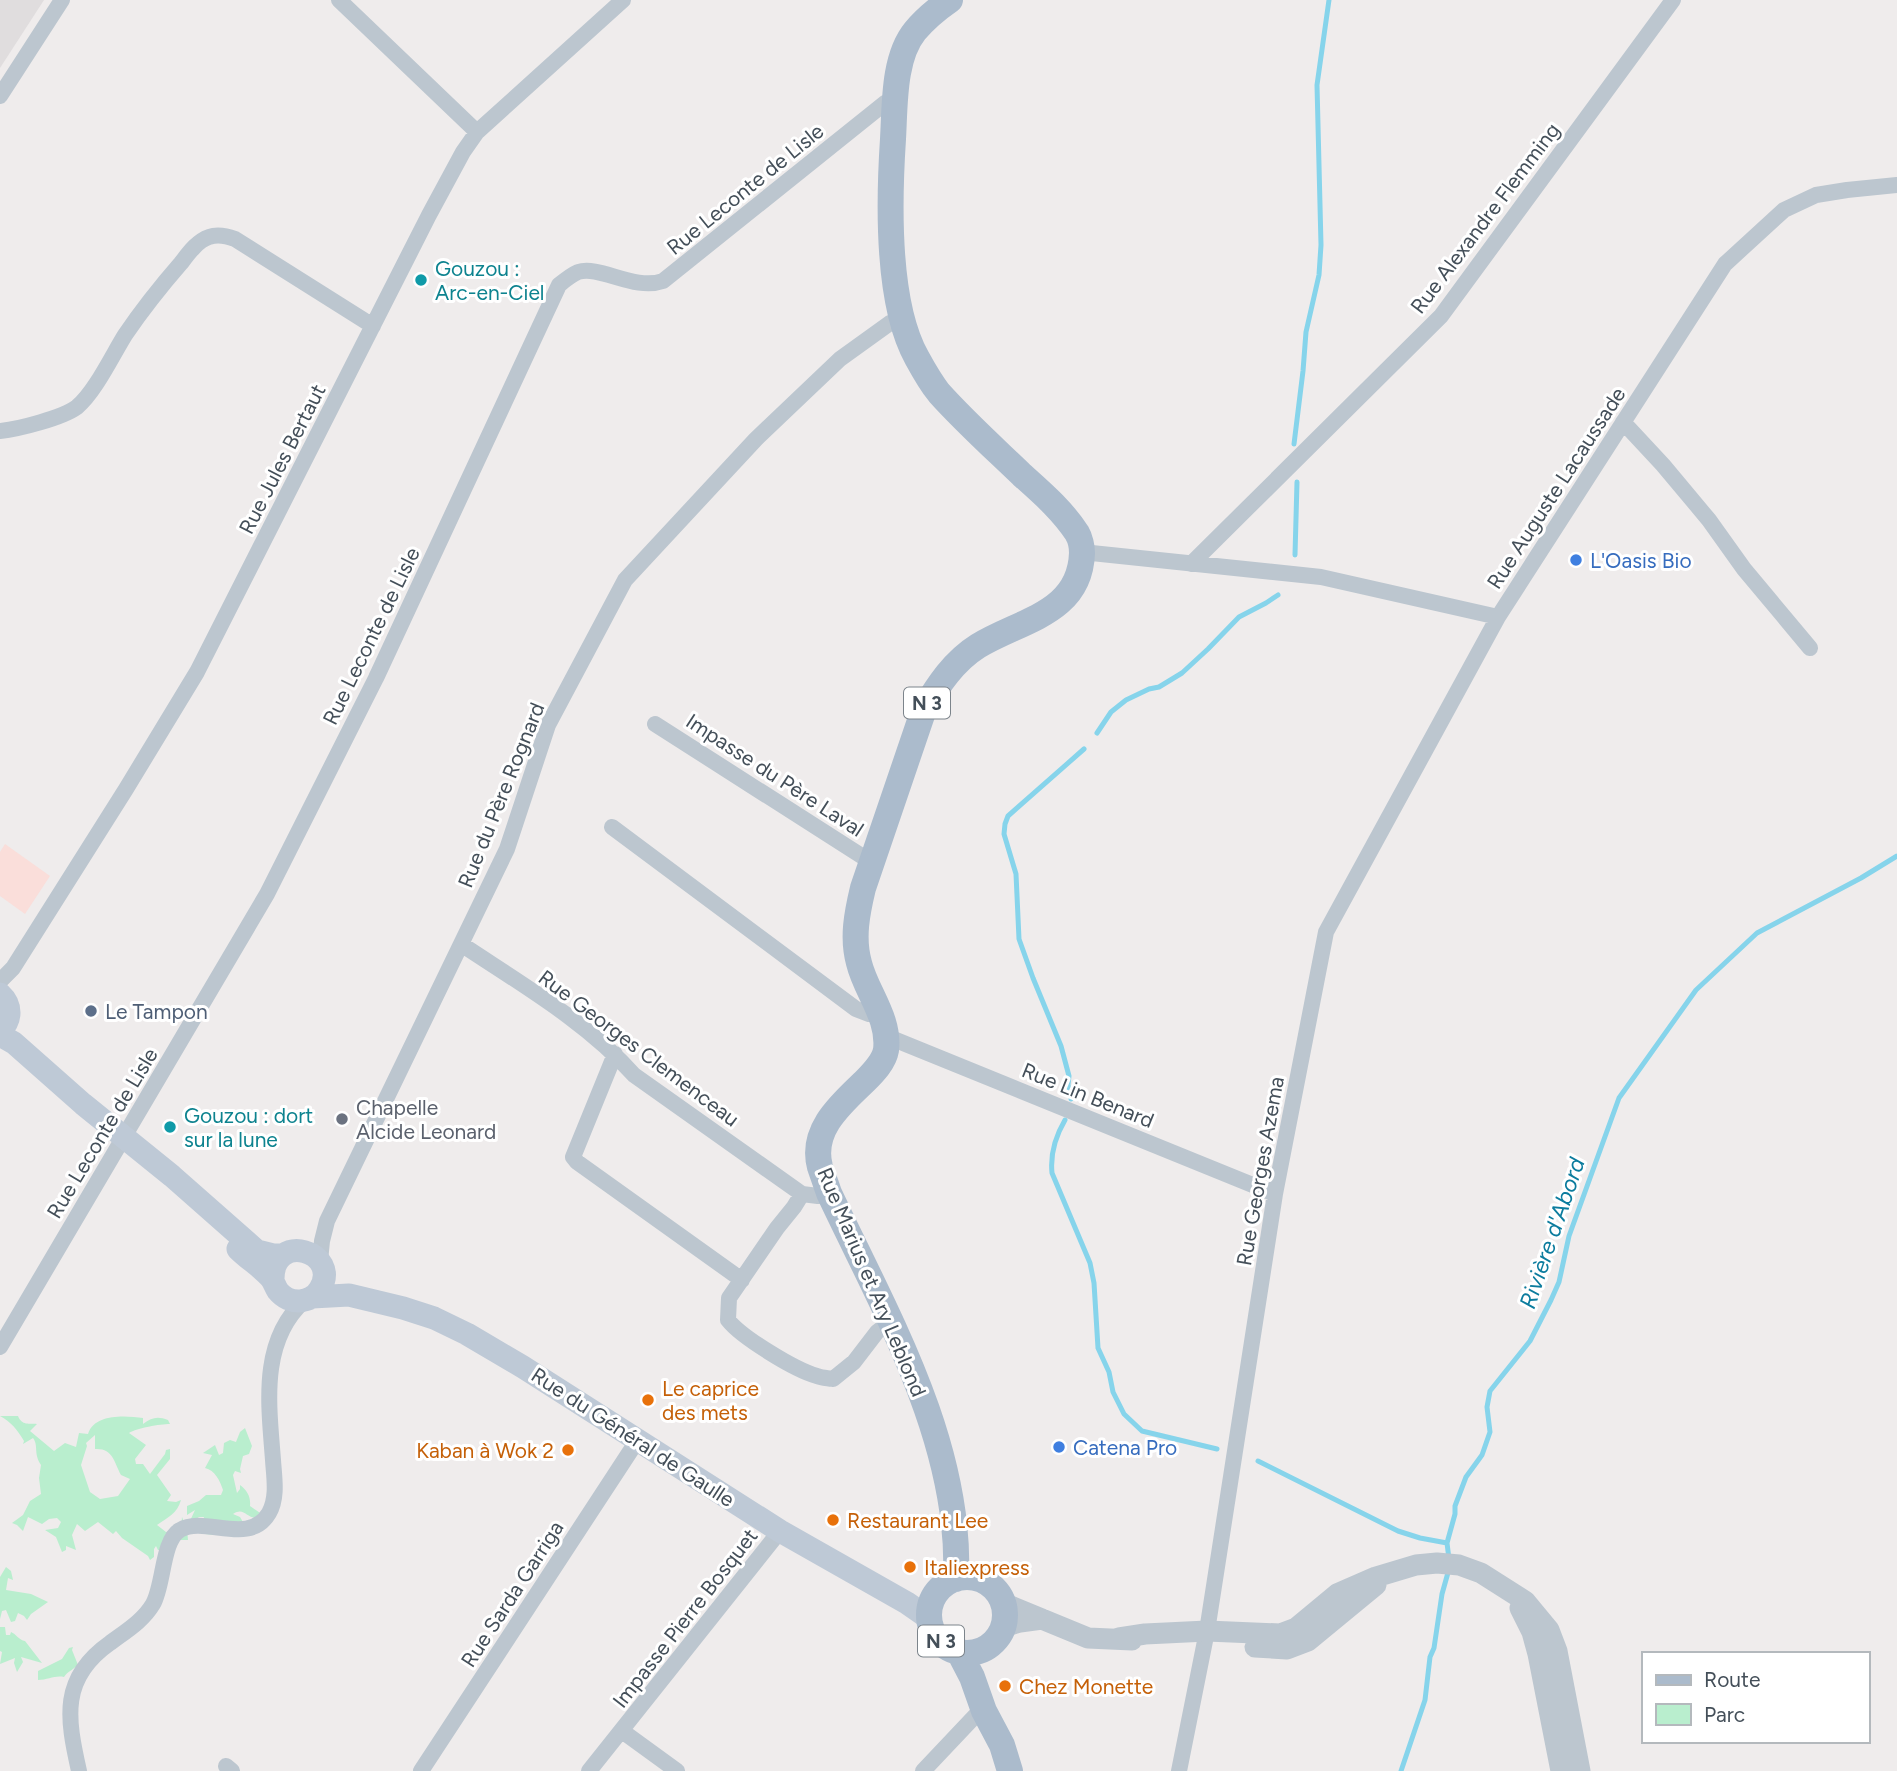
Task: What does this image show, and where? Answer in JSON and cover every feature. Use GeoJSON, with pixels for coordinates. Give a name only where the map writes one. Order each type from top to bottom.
{"type":"FeatureCollection","features":[{"type":"Feature","properties":{"kind":"main road"},"geometry":{"type":"LineString","coordinates":[[950,0],[933,12],[913,33],[901,59],[892,161],[891,230],[901,318],[915,356],[937,391],[1058,509],[1079,536],[1082,552]]}},
{"type":"Feature","properties":{"kind":"main road","name":"N 3"},"geometry":{"type":"LineString","coordinates":[[883,1025],[859,963],[857,915],[871,862],[924,709],[953,667],[978,646],[1021,626],[1062,602],[1076,581],[1082,552]]}},
{"type":"Feature","properties":{"kind":"main road"},"geometry":{"type":"LineString","coordinates":[[2,1010],[14,1043],[83,1104],[118,1130],[257,1251],[273,1255],[307,1251],[322,1267],[321,1286],[309,1298],[292,1300],[142,1152]]}},
{"type":"Feature","properties":{"kind":"main road","name":"Rue Marius et Ary Leblond"},"geometry":{"type":"LineString","coordinates":[[883,1025],[886,1052],[872,1074],[830,1116],[822,1132],[819,1165],[829,1193],[912,1369],[933,1427],[952,1504],[982,1580]]}},
{"type":"Feature","properties":{"kind":"main road"},"geometry":{"type":"LineString","coordinates":[[277,1287],[275,1265],[291,1252]]}},
{"type":"Feature","properties":{"kind":"main road","name":"Rue du Général de Gaulle"},"geometry":{"type":"LineString","coordinates":[[322,1267],[333,1283],[349,1295]]}},
{"type":"Feature","properties":{"kind":"main road","name":"Rue du Général de Gaulle"},"geometry":{"type":"LineString","coordinates":[[309,1298],[349,1295],[424,1314],[467,1334],[780,1531],[923,1609]]}},
{"type":"Feature","properties":{"kind":"main road","name":"Rue Marius et Ary Leblond"},"geometry":{"type":"LineString","coordinates":[[952,1504],[957,1553],[956,1579]]}},
{"type":"Feature","properties":{"kind":"main road"},"geometry":{"type":"LineString","coordinates":[[956,1579],[965,1577],[982,1580],[991,1586],[999,1594],[1003,1615]]}},
{"type":"Feature","properties":{"kind":"main road","name":"N 3"},"geometry":{"type":"LineString","coordinates":[[956,1579],[945,1584],[923,1609],[939,1640],[969,1660],[984,1711],[1002,1745],[1010,1771]]}},
{"type":"Feature","properties":{"kind":"main road","name":"N 3"},"geometry":{"type":"LineString","coordinates":[[969,1660],[998,1638],[1003,1615]]}},
{"type":"Feature","properties":{"kind":"street"},"geometry":{"type":"LineString","coordinates":[[0,96],[62,0]]}},
{"type":"Feature","properties":{"kind":"street"},"geometry":{"type":"LineString","coordinates":[[339,0],[477,132]]}},
{"type":"Feature","properties":{"kind":"street","name":"Rue Jules Bertaut"},"geometry":{"type":"LineString","coordinates":[[2,1010],[13,968],[197,672],[463,152],[477,132],[623,0]]}},
{"type":"Feature","properties":{"kind":"street","name":"Rue Alexandre Flemming"},"geometry":{"type":"LineString","coordinates":[[1191,564],[1441,316],[1674,0]]}},
{"type":"Feature","properties":{"kind":"street","name":"Rue Leconte de Lisle"},"geometry":{"type":"LineString","coordinates":[[0,1347],[118,1130],[267,894],[376,678],[559,285],[576,273],[586,271],[646,284],[663,281],[885,103],[896,100]]}},
{"type":"Feature","properties":{"kind":"street","name":"Rue Auguste Lacaussade"},"geometry":{"type":"LineString","coordinates":[[1082,552],[1321,577],[1497,617],[1725,264],[1784,210],[1816,195],[1897,185]]}},
{"type":"Feature","properties":{"kind":"street"},"geometry":{"type":"LineString","coordinates":[[0,431],[16,429],[69,412],[79,405],[156,291],[201,241],[209,237],[235,239],[373,326]]}},
{"type":"Feature","properties":{"kind":"street","name":"Rue du Père Rognard"},"geometry":{"type":"LineString","coordinates":[[322,1267],[322,1241],[327,1222],[507,849],[548,725],[625,580],[756,439],[839,359],[901,318]]}},
{"type":"Feature","properties":{"kind":"street"},"geometry":{"type":"LineString","coordinates":[[1623,422],[1701,510],[1744,569],[1810,648]]}},
{"type":"Feature","properties":{"kind":"street","name":"Rue Georges Azema"},"geometry":{"type":"LineString","coordinates":[[1179,1771],[1206,1638],[1275,1194],[1326,932],[1497,617]]}},
{"type":"Feature","properties":{"kind":"street","name":"Impasse du Père Laval"},"geometry":{"type":"LineString","coordinates":[[656,724],[871,862]]}},
{"type":"Feature","properties":{"kind":"street","name":"Rue Lin Benard"},"geometry":{"type":"LineString","coordinates":[[612,827],[856,1009],[869,1014],[883,1025],[1275,1194]]}},
{"type":"Feature","properties":{"kind":"street","name":"Rue Georges Clemenceau"},"geometry":{"type":"LineString","coordinates":[[461,944],[552,1006],[615,1054],[634,1075],[802,1194]]}},
{"type":"Feature","properties":{"kind":"street"},"geometry":{"type":"LineString","coordinates":[[615,1054],[573,1157],[742,1280]]}},
{"type":"Feature","properties":{"kind":"street"},"geometry":{"type":"LineString","coordinates":[[829,1193],[818,1196],[802,1194],[729,1298],[728,1320],[734,1328],[762,1348],[817,1376],[833,1379],[854,1362],[877,1332],[890,1322]]}},
{"type":"Feature","properties":{"kind":"street","name":"Rue du Père Rognard"},"geometry":{"type":"LineString","coordinates":[[291,1252],[327,1222]]}},
{"type":"Feature","properties":{"kind":"street"},"geometry":{"type":"LineString","coordinates":[[277,1287],[286,1312],[286,1325]]}},
{"type":"Feature","properties":{"kind":"street"},"geometry":{"type":"LineString","coordinates":[[79,1771],[69,1711],[74,1688],[82,1669],[96,1653],[138,1622],[153,1603],[172,1538],[179,1530],[188,1528],[238,1530],[261,1522],[269,1513],[275,1487],[268,1394],[270,1367],[286,1325],[299,1306],[309,1298]]}},
{"type":"Feature","properties":{"kind":"street","name":"Rue Sarda Garriga"},"geometry":{"type":"LineString","coordinates":[[421,1771],[637,1441]]}},
{"type":"Feature","properties":{"kind":"street","name":"Impasse Pierre Bosquet"},"geometry":{"type":"LineString","coordinates":[[589,1771],[780,1531]]}},
{"type":"Feature","properties":{"kind":"street"},"geometry":{"type":"LineString","coordinates":[[1003,1615],[1020,1622],[1044,1619],[1088,1638],[1119,1638],[1145,1634],[1206,1638],[1280,1634],[1296,1628],[1337,1594],[1376,1577],[1416,1565],[1459,1565],[1481,1573],[1525,1601],[1549,1630],[1557,1651],[1580,1771]]}},
{"type":"Feature","properties":{"kind":"street"},"geometry":{"type":"LineString","coordinates":[[1503,1587],[1520,1608],[1532,1632],[1561,1771]]}},
{"type":"Feature","properties":{"kind":"street"},"geometry":{"type":"LineString","coordinates":[[923,1771],[975,1716],[984,1711]]}},
{"type":"Feature","properties":{"kind":"street","name":"Impasse Pierre Bosquet"},"geometry":{"type":"LineString","coordinates":[[622,1731],[677,1771]]}},
{"type":"Feature","properties":{"kind":"shaded area"},"geometry":{"type":"Polygon","coordinates":[[[0,0],[44,0],[0,68],[0,0]]]}},
{"type":"Feature","properties":{"kind":"shaded area"},"geometry":{"type":"Polygon","coordinates":[[[5,844],[50,876],[25,914],[0,896],[0,852],[5,844]]]}},
{"type":"Feature","properties":{"kind":"green space"},"geometry":{"type":"Polygon","coordinates":[[[0,1416],[18,1416],[24,1423],[37,1424],[30,1431],[54,1451],[65,1443],[76,1447],[79,1433],[88,1434],[97,1422],[104,1419],[143,1418],[143,1424],[155,1418],[168,1420],[170,1424],[137,1429],[129,1433],[146,1445],[135,1459],[136,1464],[143,1464],[150,1474],[166,1450],[170,1449],[170,1459],[157,1475],[171,1495],[167,1501],[181,1500],[175,1512],[157,1525],[166,1532],[181,1529],[182,1517],[188,1540],[178,1540],[162,1550],[158,1550],[156,1546],[154,1557],[150,1560],[116,1531],[113,1534],[98,1522],[85,1531],[77,1524],[72,1535],[76,1550],[66,1546],[66,1550],[62,1552],[56,1537],[45,1530],[58,1528],[61,1522],[57,1518],[42,1524],[28,1517],[23,1531],[12,1523],[23,1515],[30,1501],[41,1494],[41,1465],[33,1438],[23,1444],[24,1441],[11,1423],[0,1416]],[[95,1435],[86,1443],[81,1465],[90,1492],[100,1499],[118,1496],[130,1479],[121,1475],[109,1453],[95,1449],[95,1435]]]}},
{"type":"Feature","properties":{"kind":"green space"},"geometry":{"type":"Polygon","coordinates":[[[245,1428],[252,1446],[249,1454],[243,1456],[241,1473],[235,1471],[233,1475],[237,1493],[240,1485],[248,1494],[250,1506],[266,1517],[257,1518],[237,1512],[233,1514],[243,1522],[215,1535],[205,1534],[204,1517],[189,1523],[195,1510],[187,1515],[187,1506],[206,1495],[221,1495],[223,1490],[214,1473],[205,1468],[212,1455],[203,1453],[215,1445],[219,1455],[223,1453],[224,1443],[230,1440],[236,1442],[245,1428]]]}},
{"type":"Feature","properties":{"kind":"green space"},"geometry":{"type":"Polygon","coordinates":[[[6,1567],[11,1571],[13,1580],[8,1578],[6,1590],[31,1594],[48,1602],[27,1620],[18,1613],[15,1621],[11,1622],[6,1610],[2,1611],[0,1619],[0,1577],[6,1567]]]}},
{"type":"Feature","properties":{"kind":"green space"},"geometry":{"type":"Polygon","coordinates":[[[0,1627],[5,1627],[6,1635],[11,1632],[25,1641],[42,1663],[21,1657],[23,1662],[17,1672],[15,1658],[0,1664],[0,1627]]]}},
{"type":"Feature","properties":{"kind":"green space"},"geometry":{"type":"Polygon","coordinates":[[[73,1647],[78,1665],[64,1677],[38,1680],[38,1671],[62,1659],[69,1648],[73,1647]]]}},
{"type":"Feature","properties":{"kind":"waterway"},"geometry":{"type":"LineString","coordinates":[[1294,444],[1306,332],[1319,275],[1321,245],[1317,85],[1329,0]]}},
{"type":"Feature","properties":{"kind":"waterway"},"geometry":{"type":"LineString","coordinates":[[1295,555],[1297,482]]}},
{"type":"Feature","properties":{"kind":"waterway"},"geometry":{"type":"LineString","coordinates":[[1097,733],[1111,712],[1126,700],[1159,687],[1182,673],[1239,617],[1278,595]]}},
{"type":"Feature","properties":{"kind":"waterway"},"geometry":{"type":"LineString","coordinates":[[1071,1099],[1069,1076],[1061,1046],[1019,939],[1016,874],[1004,834],[1008,816],[1084,749]]}},
{"type":"Feature","properties":{"kind":"waterway","name":"Rivière d'Abord"},"geometry":{"type":"LineString","coordinates":[[1449,1559],[1447,1543],[1455,1506],[1466,1477],[1482,1455],[1490,1432],[1487,1407],[1490,1391],[1530,1341],[1559,1282],[1569,1236],[1619,1098],[1696,990],[1757,933],[1897,856]]}},
{"type":"Feature","properties":{"kind":"waterway"},"geometry":{"type":"LineString","coordinates":[[1065,1120],[1054,1145],[1052,1173],[1090,1263],[1094,1283],[1098,1348],[1109,1372],[1113,1392],[1124,1414],[1142,1431],[1217,1449]]}},
{"type":"Feature","properties":{"kind":"waterway"},"geometry":{"type":"LineString","coordinates":[[1258,1461],[1398,1531],[1447,1543]]}},
{"type":"Feature","properties":{"kind":"waterway","name":"Rivière d'Abord"},"geometry":{"type":"LineString","coordinates":[[1401,1771],[1425,1700],[1430,1657],[1449,1569]]}},
{"type":"Feature","properties":{"kind":"place","name":"Gouzou : Arc-en-Ciel"},"geometry":{"type":"Point","coordinates":[421,280]}},
{"type":"Feature","properties":{"kind":"place","name":"L'Oasis Bio"},"geometry":{"type":"Point","coordinates":[1576,560]}},
{"type":"Feature","properties":{"kind":"place","name":"Le Tampon"},"geometry":{"type":"Point","coordinates":[91,1011]}},
{"type":"Feature","properties":{"kind":"place","name":"Chapelle Alcide Leonard"},"geometry":{"type":"Point","coordinates":[342,1119]}},
{"type":"Feature","properties":{"kind":"place","name":"Gouzou : dort sur la lune"},"geometry":{"type":"Point","coordinates":[170,1127]}},
{"type":"Feature","properties":{"kind":"place","name":"Le caprice des mets"},"geometry":{"type":"Point","coordinates":[648,1400]}},
{"type":"Feature","properties":{"kind":"place","name":"Catena Pro"},"geometry":{"type":"Point","coordinates":[1059,1447]}},
{"type":"Feature","properties":{"kind":"place","name":"Kaban à Wok 2"},"geometry":{"type":"Point","coordinates":[568,1450]}},
{"type":"Feature","properties":{"kind":"place","name":"Restaurant Lee"},"geometry":{"type":"Point","coordinates":[833,1520]}},
{"type":"Feature","properties":{"kind":"place","name":"Italiexpress"},"geometry":{"type":"Point","coordinates":[910,1567]}},
{"type":"Feature","properties":{"kind":"place","name":"Chez Monette"},"geometry":{"type":"Point","coordinates":[1005,1686]}}]}
